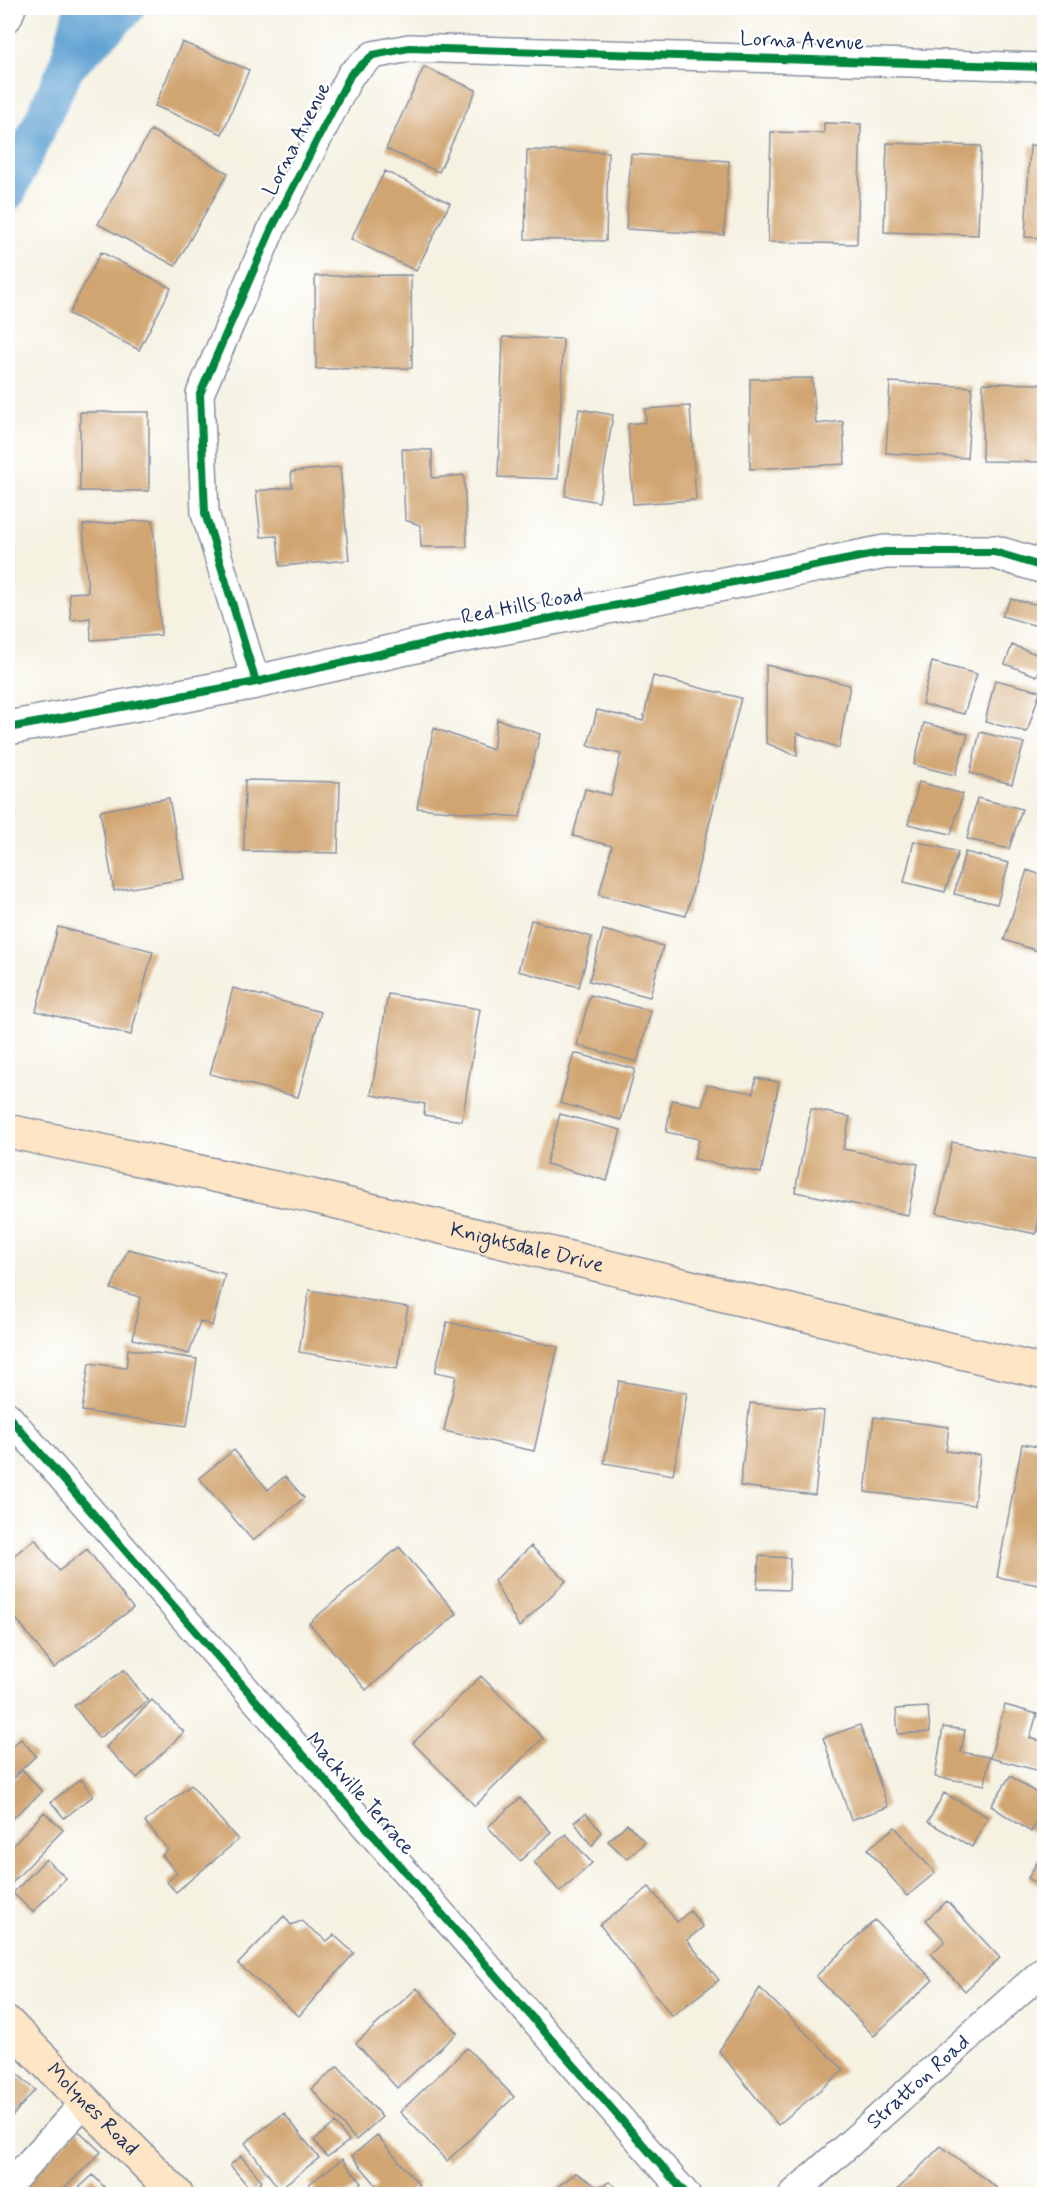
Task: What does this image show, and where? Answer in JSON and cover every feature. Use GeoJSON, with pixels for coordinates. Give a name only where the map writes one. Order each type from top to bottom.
{"type":"FeatureCollection","features":[{"type":"Feature","properties":{"kind":"main road","name":"Knightsdale Drive"},"geometry":{"type":"LineString","coordinates":[[8,1131],[324,1198],[1044,1372]]}},
{"type":"Feature","properties":{"kind":"main road","name":"Molynes Road"},"geometry":{"type":"LineString","coordinates":[[8,2024],[176,2194]]}},
{"type":"Feature","properties":{"kind":"street"},"geometry":{"type":"LineString","coordinates":[[8,18],[12,8]]}},
{"type":"Feature","properties":{"kind":"street","name":"Lorna Avenue"},"geometry":{"type":"LineString","coordinates":[[256,682],[205,513],[200,394],[276,219],[351,74],[373,55],[409,48],[1044,67]]}},
{"type":"Feature","properties":{"kind":"street","name":"Red Hills Road"},"geometry":{"type":"LineString","coordinates":[[8,728],[256,682],[456,637],[885,552],[994,552],[1044,567]]}},
{"type":"Feature","properties":{"kind":"street","name":"Mackville Terrace"},"geometry":{"type":"LineString","coordinates":[[8,1416],[686,2194]]}},
{"type":"Feature","properties":{"kind":"street","name":"Stratton Road"},"geometry":{"type":"LineString","coordinates":[[793,2194],[1044,1970]]}},
{"type":"Feature","properties":{"kind":"street"},"geometry":{"type":"LineString","coordinates":[[8,2186],[85,2102]]}},
{"type":"Feature","properties":{"kind":"building"},"geometry":{"type":"Polygon","coordinates":[[[182,42],[249,70],[222,134],[155,106],[182,42]]]}},
{"type":"Feature","properties":{"kind":"building"},"geometry":{"type":"Polygon","coordinates":[[[424,67],[476,90],[439,172],[386,149],[424,67]]]}},
{"type":"Feature","properties":{"kind":"building"},"geometry":{"type":"Polygon","coordinates":[[[824,123],[861,124],[857,244],[768,242],[771,132],[824,133],[824,123]]]}},
{"type":"Feature","properties":{"kind":"building"},"geometry":{"type":"Polygon","coordinates":[[[151,130],[228,173],[175,266],[98,224],[151,130]]]}},
{"type":"Feature","properties":{"kind":"building"},"geometry":{"type":"Polygon","coordinates":[[[887,143],[981,146],[978,235],[884,232],[887,143]]]}},
{"type":"Feature","properties":{"kind":"building"},"geometry":{"type":"Polygon","coordinates":[[[1030,145],[1044,146],[1044,238],[1025,237],[1030,145]]]}},
{"type":"Feature","properties":{"kind":"building"},"geometry":{"type":"Polygon","coordinates":[[[527,150],[608,152],[606,241],[525,239],[527,150]]]}},
{"type":"Feature","properties":{"kind":"building"},"geometry":{"type":"Polygon","coordinates":[[[631,154],[729,161],[724,235],[626,229],[631,154]]]}},
{"type":"Feature","properties":{"kind":"building"},"geometry":{"type":"Polygon","coordinates":[[[385,171],[450,203],[416,271],[351,239],[385,171]]]}},
{"type":"Feature","properties":{"kind":"building"},"geometry":{"type":"Polygon","coordinates":[[[101,252],[171,288],[139,350],[69,314],[101,252]]]}},
{"type":"Feature","properties":{"kind":"building"},"geometry":{"type":"Polygon","coordinates":[[[411,275],[412,368],[316,369],[315,276],[411,275]]]}},
{"type":"Feature","properties":{"kind":"building"},"geometry":{"type":"Polygon","coordinates":[[[503,337],[563,339],[558,479],[498,477],[503,337]]]}},
{"type":"Feature","properties":{"kind":"building"},"geometry":{"type":"Polygon","coordinates":[[[812,378],[816,424],[843,421],[845,464],[750,469],[750,379],[812,378]]]}},
{"type":"Feature","properties":{"kind":"building"},"geometry":{"type":"Polygon","coordinates":[[[890,382],[972,387],[967,458],[886,453],[890,382]]]}},
{"type":"Feature","properties":{"kind":"building"},"geometry":{"type":"Polygon","coordinates":[[[983,383],[1044,384],[1044,462],[982,461],[983,383]]]}},
{"type":"Feature","properties":{"kind":"building"},"geometry":{"type":"Polygon","coordinates":[[[690,406],[696,500],[633,504],[628,424],[646,422],[645,409],[690,406]]]}},
{"type":"Feature","properties":{"kind":"building"},"geometry":{"type":"Polygon","coordinates":[[[579,409],[613,415],[599,502],[565,496],[579,409]]]}},
{"type":"Feature","properties":{"kind":"building"},"geometry":{"type":"Polygon","coordinates":[[[80,412],[149,412],[149,491],[80,491],[80,412]]]}},
{"type":"Feature","properties":{"kind":"building"},"geometry":{"type":"Polygon","coordinates":[[[402,449],[432,450],[432,478],[464,475],[467,547],[421,547],[420,525],[405,520],[402,449]]]}},
{"type":"Feature","properties":{"kind":"building"},"geometry":{"type":"Polygon","coordinates":[[[340,467],[349,560],[280,566],[277,536],[261,537],[256,491],[292,487],[291,472],[340,467]]]}},
{"type":"Feature","properties":{"kind":"building"},"geometry":{"type":"Polygon","coordinates":[[[153,520],[161,635],[91,640],[90,618],[71,620],[69,593],[88,592],[83,525],[153,520]]]}},
{"type":"Feature","properties":{"kind":"building"},"geometry":{"type":"Polygon","coordinates":[[[1011,599],[1044,606],[1044,628],[1002,616],[1011,599]]]}},
{"type":"Feature","properties":{"kind":"building"},"geometry":{"type":"Polygon","coordinates":[[[1012,645],[1044,657],[1037,676],[1005,664],[1012,645]]]}},
{"type":"Feature","properties":{"kind":"building"},"geometry":{"type":"Polygon","coordinates":[[[932,662],[977,674],[964,714],[922,704],[932,662]]]}},
{"type":"Feature","properties":{"kind":"building"},"geometry":{"type":"Polygon","coordinates":[[[766,665],[850,685],[839,748],[797,733],[797,756],[766,743],[766,665]]]}},
{"type":"Feature","properties":{"kind":"building"},"geometry":{"type":"Polygon","coordinates":[[[653,676],[741,698],[686,916],[599,895],[612,846],[573,836],[585,789],[611,795],[621,754],[588,746],[597,710],[643,721],[653,676]]]}},
{"type":"Feature","properties":{"kind":"building"},"geometry":{"type":"Polygon","coordinates":[[[995,680],[1040,691],[1027,732],[985,722],[995,680]]]}},
{"type":"Feature","properties":{"kind":"building"},"geometry":{"type":"Polygon","coordinates":[[[497,719],[540,734],[520,817],[417,808],[434,728],[493,750],[497,719]]]}},
{"type":"Feature","properties":{"kind":"building"},"geometry":{"type":"Polygon","coordinates":[[[924,723],[968,734],[955,775],[914,765],[924,723]]]}},
{"type":"Feature","properties":{"kind":"building"},"geometry":{"type":"Polygon","coordinates":[[[980,732],[1024,743],[1012,784],[970,773],[980,732]]]}},
{"type":"Feature","properties":{"kind":"building"},"geometry":{"type":"Polygon","coordinates":[[[245,780],[340,782],[338,853],[244,851],[245,780]]]}},
{"type":"Feature","properties":{"kind":"building"},"geometry":{"type":"Polygon","coordinates":[[[919,782],[963,794],[951,834],[908,824],[919,782]]]}},
{"type":"Feature","properties":{"kind":"building"},"geometry":{"type":"Polygon","coordinates":[[[169,798],[184,879],[114,891],[100,811],[169,798]]]}},
{"type":"Feature","properties":{"kind":"building"},"geometry":{"type":"Polygon","coordinates":[[[977,798],[1022,809],[1009,849],[967,839],[977,798]]]}},
{"type":"Feature","properties":{"kind":"building"},"geometry":{"type":"Polygon","coordinates":[[[914,841],[958,852],[945,892],[904,882],[914,841]]]}},
{"type":"Feature","properties":{"kind":"building"},"geometry":{"type":"Polygon","coordinates":[[[965,852],[1009,863],[997,904],[954,894],[965,852]]]}},
{"type":"Feature","properties":{"kind":"building"},"geometry":{"type":"Polygon","coordinates":[[[1027,870],[1044,876],[1044,953],[1004,940],[1027,870]]]}},
{"type":"Feature","properties":{"kind":"building"},"geometry":{"type":"Polygon","coordinates":[[[531,920],[592,937],[579,987],[518,971],[531,920]]]}},
{"type":"Feature","properties":{"kind":"building"},"geometry":{"type":"Polygon","coordinates":[[[58,927],[153,951],[131,1035],[36,1011],[58,927]]]}},
{"type":"Feature","properties":{"kind":"building"},"geometry":{"type":"Polygon","coordinates":[[[603,930],[663,946],[650,997],[589,981],[603,930]]]}},
{"type":"Feature","properties":{"kind":"building"},"geometry":{"type":"Polygon","coordinates":[[[233,988],[321,1012],[298,1097],[210,1074],[233,988]]]}},
{"type":"Feature","properties":{"kind":"building"},"geometry":{"type":"Polygon","coordinates":[[[388,994],[480,1009],[462,1121],[424,1115],[425,1104],[371,1095],[388,994]]]}},
{"type":"Feature","properties":{"kind":"building"},"geometry":{"type":"Polygon","coordinates":[[[590,995],[651,1011],[637,1062],[577,1045],[590,995]]]}},
{"type":"Feature","properties":{"kind":"building"},"geometry":{"type":"Polygon","coordinates":[[[574,1053],[635,1069],[621,1120],[560,1103],[574,1053]]]}},
{"type":"Feature","properties":{"kind":"building"},"geometry":{"type":"Polygon","coordinates":[[[756,1078],[779,1082],[761,1173],[694,1159],[699,1139],[666,1132],[672,1100],[702,1106],[707,1085],[753,1093],[756,1078]]]}},
{"type":"Feature","properties":{"kind":"building"},"geometry":{"type":"Polygon","coordinates":[[[811,1109],[850,1117],[843,1149],[918,1164],[908,1215],[795,1192],[811,1109]]]}},
{"type":"Feature","properties":{"kind":"building"},"geometry":{"type":"Polygon","coordinates":[[[560,1114],[621,1130],[607,1181],[546,1164],[560,1114]]]}},
{"type":"Feature","properties":{"kind":"building"},"geometry":{"type":"Polygon","coordinates":[[[952,1142],[1044,1161],[1044,1192],[1036,1234],[937,1213],[952,1142]]]}},
{"type":"Feature","properties":{"kind":"building"},"geometry":{"type":"Polygon","coordinates":[[[128,1249],[225,1274],[212,1326],[200,1321],[189,1354],[133,1339],[140,1297],[111,1289],[128,1249]]]}},
{"type":"Feature","properties":{"kind":"building"},"geometry":{"type":"Polygon","coordinates":[[[309,1290],[408,1307],[397,1369],[299,1352],[309,1290]]]}},
{"type":"Feature","properties":{"kind":"building"},"geometry":{"type":"Polygon","coordinates":[[[447,1322],[558,1347],[534,1451],[444,1431],[456,1376],[435,1372],[447,1322]]]}},
{"type":"Feature","properties":{"kind":"building"},"geometry":{"type":"Polygon","coordinates":[[[128,1349],[197,1359],[187,1426],[82,1411],[89,1363],[126,1368],[128,1349]]]}},
{"type":"Feature","properties":{"kind":"building"},"geometry":{"type":"Polygon","coordinates":[[[619,1381],[687,1393],[673,1475],[604,1463],[619,1381]]]}},
{"type":"Feature","properties":{"kind":"building"},"geometry":{"type":"Polygon","coordinates":[[[750,1403],[824,1411],[815,1495],[740,1486],[750,1403]]]}},
{"type":"Feature","properties":{"kind":"building"},"geometry":{"type":"Polygon","coordinates":[[[874,1417],[949,1427],[946,1451],[980,1455],[974,1505],[865,1492],[874,1417]]]}},
{"type":"Feature","properties":{"kind":"building"},"geometry":{"type":"Polygon","coordinates":[[[1022,1444],[1044,1448],[1044,1586],[997,1577],[1022,1444]]]}},
{"type":"Feature","properties":{"kind":"building"},"geometry":{"type":"Polygon","coordinates":[[[234,1450],[268,1490],[285,1476],[304,1498],[253,1541],[199,1478],[234,1450]]]}},
{"type":"Feature","properties":{"kind":"building"},"geometry":{"type":"Polygon","coordinates":[[[35,1539],[59,1571],[87,1549],[133,1608],[54,1668],[8,1608],[8,1560],[35,1539]]]}},
{"type":"Feature","properties":{"kind":"building"},"geometry":{"type":"Polygon","coordinates":[[[531,1546],[566,1581],[519,1627],[494,1581],[531,1546]]]}},
{"type":"Feature","properties":{"kind":"building"},"geometry":{"type":"Polygon","coordinates":[[[399,1547],[457,1614],[366,1690],[309,1623],[399,1547]]]}},
{"type":"Feature","properties":{"kind":"building"},"geometry":{"type":"Polygon","coordinates":[[[759,1556],[790,1558],[789,1590],[757,1589],[759,1556]]]}},
{"type":"Feature","properties":{"kind":"building"},"geometry":{"type":"Polygon","coordinates":[[[124,1670],[148,1701],[99,1738],[74,1706],[124,1670]]]}},
{"type":"Feature","properties":{"kind":"building"},"geometry":{"type":"Polygon","coordinates":[[[481,1676],[543,1738],[475,1806],[413,1743],[481,1676]]]}},
{"type":"Feature","properties":{"kind":"building"},"geometry":{"type":"Polygon","coordinates":[[[152,1700],[184,1732],[137,1778],[106,1747],[152,1700]]]}},
{"type":"Feature","properties":{"kind":"building"},"geometry":{"type":"Polygon","coordinates":[[[1005,1705],[1037,1714],[1030,1738],[1044,1742],[1044,1772],[990,1758],[1005,1705]]]}},
{"type":"Feature","properties":{"kind":"building"},"geometry":{"type":"Polygon","coordinates":[[[928,1707],[930,1732],[898,1734],[896,1709],[928,1707]]]}},
{"type":"Feature","properties":{"kind":"building"},"geometry":{"type":"Polygon","coordinates":[[[860,1725],[888,1807],[851,1820],[823,1738],[860,1725]]]}},
{"type":"Feature","properties":{"kind":"building"},"geometry":{"type":"Polygon","coordinates":[[[943,1727],[965,1730],[961,1752],[989,1757],[985,1785],[935,1777],[943,1727]]]}},
{"type":"Feature","properties":{"kind":"building"},"geometry":{"type":"Polygon","coordinates":[[[21,1739],[36,1756],[8,1781],[8,1750],[21,1739]]]}},
{"type":"Feature","properties":{"kind":"building"},"geometry":{"type":"Polygon","coordinates":[[[23,1770],[42,1792],[8,1822],[8,1784],[23,1770]]]}},
{"type":"Feature","properties":{"kind":"building"},"geometry":{"type":"Polygon","coordinates":[[[1010,1776],[1044,1798],[1044,1812],[1031,1832],[991,1806],[1010,1776]]]}},
{"type":"Feature","properties":{"kind":"building"},"geometry":{"type":"Polygon","coordinates":[[[81,1779],[93,1796],[64,1818],[51,1802],[81,1779]]]}},
{"type":"Feature","properties":{"kind":"building"},"geometry":{"type":"Polygon","coordinates":[[[191,1785],[238,1840],[176,1892],[167,1882],[177,1873],[162,1855],[168,1849],[145,1822],[191,1785]]]}},
{"type":"Feature","properties":{"kind":"building"},"geometry":{"type":"Polygon","coordinates":[[[944,1793],[988,1817],[972,1847],[928,1822],[944,1793]]]}},
{"type":"Feature","properties":{"kind":"building"},"geometry":{"type":"Polygon","coordinates":[[[520,1798],[551,1832],[520,1861],[488,1827],[520,1798]]]}},
{"type":"Feature","properties":{"kind":"building"},"geometry":{"type":"Polygon","coordinates":[[[44,1812],[63,1830],[8,1887],[8,1851],[44,1812]]]}},
{"type":"Feature","properties":{"kind":"building"},"geometry":{"type":"Polygon","coordinates":[[[586,1813],[601,1832],[592,1846],[574,1822],[586,1813]]]}},
{"type":"Feature","properties":{"kind":"building"},"geometry":{"type":"Polygon","coordinates":[[[627,1824],[645,1842],[627,1859],[608,1841],[627,1824]]]}},
{"type":"Feature","properties":{"kind":"building"},"geometry":{"type":"Polygon","coordinates":[[[895,1827],[935,1873],[907,1896],[868,1849],[895,1827]]]}},
{"type":"Feature","properties":{"kind":"building"},"geometry":{"type":"Polygon","coordinates":[[[566,1834],[592,1863],[560,1892],[534,1862],[566,1834]]]}},
{"type":"Feature","properties":{"kind":"building"},"geometry":{"type":"Polygon","coordinates":[[[1044,1854],[1044,1888],[1028,1878],[1044,1854]]]}},
{"type":"Feature","properties":{"kind":"building"},"geometry":{"type":"Polygon","coordinates":[[[46,1859],[66,1878],[33,1912],[13,1893],[46,1859]]]}},
{"type":"Feature","properties":{"kind":"building"},"geometry":{"type":"Polygon","coordinates":[[[649,1887],[677,1922],[690,1911],[703,1927],[687,1940],[719,1980],[672,2016],[600,1925],[649,1887]]]}},
{"type":"Feature","properties":{"kind":"building"},"geometry":{"type":"Polygon","coordinates":[[[947,1901],[1000,1958],[965,1991],[931,1954],[945,1941],[926,1920],[947,1901]]]}},
{"type":"Feature","properties":{"kind":"building"},"geometry":{"type":"Polygon","coordinates":[[[284,1916],[291,1925],[301,1921],[327,1941],[334,1935],[354,1953],[299,2016],[238,1964],[284,1916]]]}},
{"type":"Feature","properties":{"kind":"building"},"geometry":{"type":"Polygon","coordinates":[[[875,1920],[933,1980],[874,2036],[816,1976],[875,1920]]]}},
{"type":"Feature","properties":{"kind":"building"},"geometry":{"type":"Polygon","coordinates":[[[417,1988],[457,2033],[397,2088],[356,2043],[417,1988]]]}},
{"type":"Feature","properties":{"kind":"building"},"geometry":{"type":"Polygon","coordinates":[[[760,1988],[844,2070],[778,2125],[719,2051],[760,1988]]]}},
{"type":"Feature","properties":{"kind":"building"},"geometry":{"type":"Polygon","coordinates":[[[467,2048],[514,2097],[447,2161],[400,2112],[467,2048]]]}},
{"type":"Feature","properties":{"kind":"building"},"geometry":{"type":"Polygon","coordinates":[[[8,2065],[35,2090],[8,2121],[8,2065]]]}},
{"type":"Feature","properties":{"kind":"building"},"geometry":{"type":"Polygon","coordinates":[[[338,2066],[382,2117],[356,2140],[312,2089],[338,2066]]]}},
{"type":"Feature","properties":{"kind":"building"},"geometry":{"type":"Polygon","coordinates":[[[284,2113],[319,2158],[279,2189],[245,2143],[284,2113]]]}},
{"type":"Feature","properties":{"kind":"building"},"geometry":{"type":"Polygon","coordinates":[[[335,2123],[349,2141],[327,2157],[314,2140],[335,2123]]]}},
{"type":"Feature","properties":{"kind":"building"},"geometry":{"type":"Polygon","coordinates":[[[78,2130],[101,2152],[59,2194],[14,2194],[78,2130]]]}},
{"type":"Feature","properties":{"kind":"building"},"geometry":{"type":"Polygon","coordinates":[[[377,2135],[419,2185],[407,2194],[367,2194],[377,2186],[352,2156],[377,2135]]]}},
{"type":"Feature","properties":{"kind":"building"},"geometry":{"type":"Polygon","coordinates":[[[941,2146],[997,2188],[991,2194],[893,2194],[941,2146]]]}},
{"type":"Feature","properties":{"kind":"building"},"geometry":{"type":"Polygon","coordinates":[[[241,2156],[262,2181],[254,2193],[230,2165],[241,2156]]]}},
{"type":"Feature","properties":{"kind":"building"},"geometry":{"type":"Polygon","coordinates":[[[342,2159],[362,2183],[347,2194],[318,2194],[309,2184],[342,2159]]]}},
{"type":"Feature","properties":{"kind":"building"},"geometry":{"type":"Polygon","coordinates":[[[576,2173],[598,2187],[609,2182],[619,2189],[611,2194],[548,2194],[576,2173]]]}},
{"type":"Feature","properties":{"kind":"building"},"geometry":{"type":"Polygon","coordinates":[[[93,2175],[106,2189],[100,2194],[72,2194],[93,2175]]]}},
{"type":"Feature","properties":{"kind":"waterway"},"geometry":{"type":"LineString","coordinates":[[8,193],[66,68],[82,8]]}},
{"type":"Feature","properties":{"kind":"waterway"},"geometry":{"type":"LineString","coordinates":[[68,66],[127,8]]}},
{"type":"Feature","properties":{"kind":"cycle path"},"geometry":{"type":"LineString","coordinates":[[256,682],[205,513],[200,394],[271,230],[351,74],[373,55],[409,48],[1044,67]]}},
{"type":"Feature","properties":{"kind":"cycle path"},"geometry":{"type":"LineString","coordinates":[[8,728],[256,682],[456,637],[885,552],[994,552],[1044,567]]}},
{"type":"Feature","properties":{"kind":"cycle path"},"geometry":{"type":"LineString","coordinates":[[8,1416],[686,2194]]}}]}
